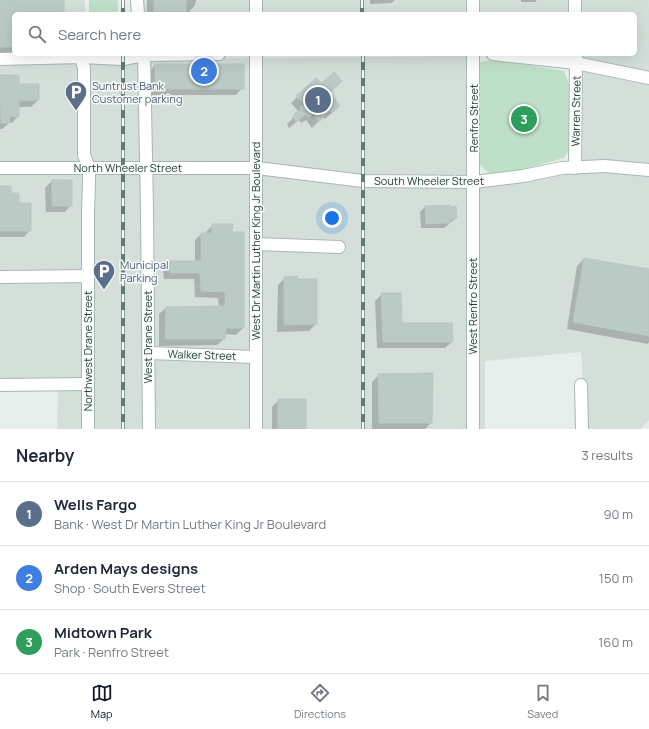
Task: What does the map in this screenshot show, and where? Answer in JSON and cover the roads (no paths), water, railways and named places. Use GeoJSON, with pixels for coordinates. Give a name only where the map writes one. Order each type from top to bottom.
{"type":"FeatureCollection","features":[{"type":"Feature","properties":{"kind":"street"},"geometry":{"type":"LineString","coordinates":[[137,0],[138,12]]}},
{"type":"Feature","properties":{"kind":"street"},"geometry":{"type":"LineString","coordinates":[[256,0],[256,12]]}},
{"type":"Feature","properties":{"kind":"street"},"geometry":{"type":"LineString","coordinates":[[473,0],[473,12]]}},
{"type":"Feature","properties":{"kind":"street"},"geometry":{"type":"LineString","coordinates":[[575,0],[576,12]]}},
{"type":"Feature","properties":{"kind":"street"},"geometry":{"type":"LineString","coordinates":[[0,59],[123,59],[136,56]]}},
{"type":"Feature","properties":{"kind":"street","name":"West Drane Street"},"geometry":{"type":"LineString","coordinates":[[144,56],[149,429]]}},
{"type":"Feature","properties":{"kind":"street","name":"West Dr Martin Luther King Jr Boulevard"},"geometry":{"type":"LineString","coordinates":[[256,56],[256,429]]}},
{"type":"Feature","properties":{"kind":"street","name":"Renfro Street"},"geometry":{"type":"LineString","coordinates":[[473,56],[474,182]]}},
{"type":"Feature","properties":{"kind":"street"},"geometry":{"type":"LineString","coordinates":[[534,56],[576,58],[649,78]]}},
{"type":"Feature","properties":{"kind":"street","name":"Northwest Drane Street"},"geometry":{"type":"LineString","coordinates":[[81,58],[84,68],[84,155],[89,168],[88,429]]}},
{"type":"Feature","properties":{"kind":"street","name":"Warren Street"},"geometry":{"type":"LineString","coordinates":[[575,168],[576,58]]}},
{"type":"Feature","properties":{"kind":"street","name":"South Wheeler Street"},"geometry":{"type":"LineString","coordinates":[[256,168],[363,181],[474,182],[523,176],[562,168],[606,166],[649,170]]}},
{"type":"Feature","properties":{"kind":"street","name":"North Wheeler Street"},"geometry":{"type":"LineString","coordinates":[[0,168],[256,168]]}},
{"type":"Feature","properties":{"kind":"street","name":"West Renfro Street"},"geometry":{"type":"LineString","coordinates":[[472,429],[474,182]]}},
{"type":"Feature","properties":{"kind":"street"},"geometry":{"type":"LineString","coordinates":[[256,244],[339,247]]}},
{"type":"Feature","properties":{"kind":"street"},"geometry":{"type":"LineString","coordinates":[[0,277],[88,276]]}},
{"type":"Feature","properties":{"kind":"street","name":"Walker Street"},"geometry":{"type":"LineString","coordinates":[[148,353],[255,357]]}},
{"type":"Feature","properties":{"kind":"street"},"geometry":{"type":"LineString","coordinates":[[0,384],[88,384]]}},
{"type":"Feature","properties":{"kind":"street"},"geometry":{"type":"LineString","coordinates":[[581,385],[582,429]]}},
{"type":"Feature","properties":{"kind":"railway"},"geometry":{"type":"LineString","coordinates":[[123,0],[123,12]]}},
{"type":"Feature","properties":{"kind":"railway"},"geometry":{"type":"LineString","coordinates":[[362,0],[362,12]]}},
{"type":"Feature","properties":{"kind":"railway"},"geometry":{"type":"LineString","coordinates":[[123,56],[123,429]]}},
{"type":"Feature","properties":{"kind":"railway"},"geometry":{"type":"LineString","coordinates":[[363,56],[363,429]]}},
{"type":"Feature","properties":{"kind":"place","name":"Arden Mays designs"},"geometry":{"type":"Point","coordinates":[204,71]}},
{"type":"Feature","properties":{"kind":"place","name":"Wells Fargo"},"geometry":{"type":"Point","coordinates":[318,100]}},
{"type":"Feature","properties":{"kind":"place","name":"Suntrust Bank Customer parking"},"geometry":{"type":"Point","coordinates":[76,112]}},
{"type":"Feature","properties":{"kind":"place","name":"Midtown Park"},"geometry":{"type":"Point","coordinates":[524,119]}},
{"type":"Feature","properties":{"kind":"place","name":"Municipal Parking"},"geometry":{"type":"Point","coordinates":[104,290]}}]}
